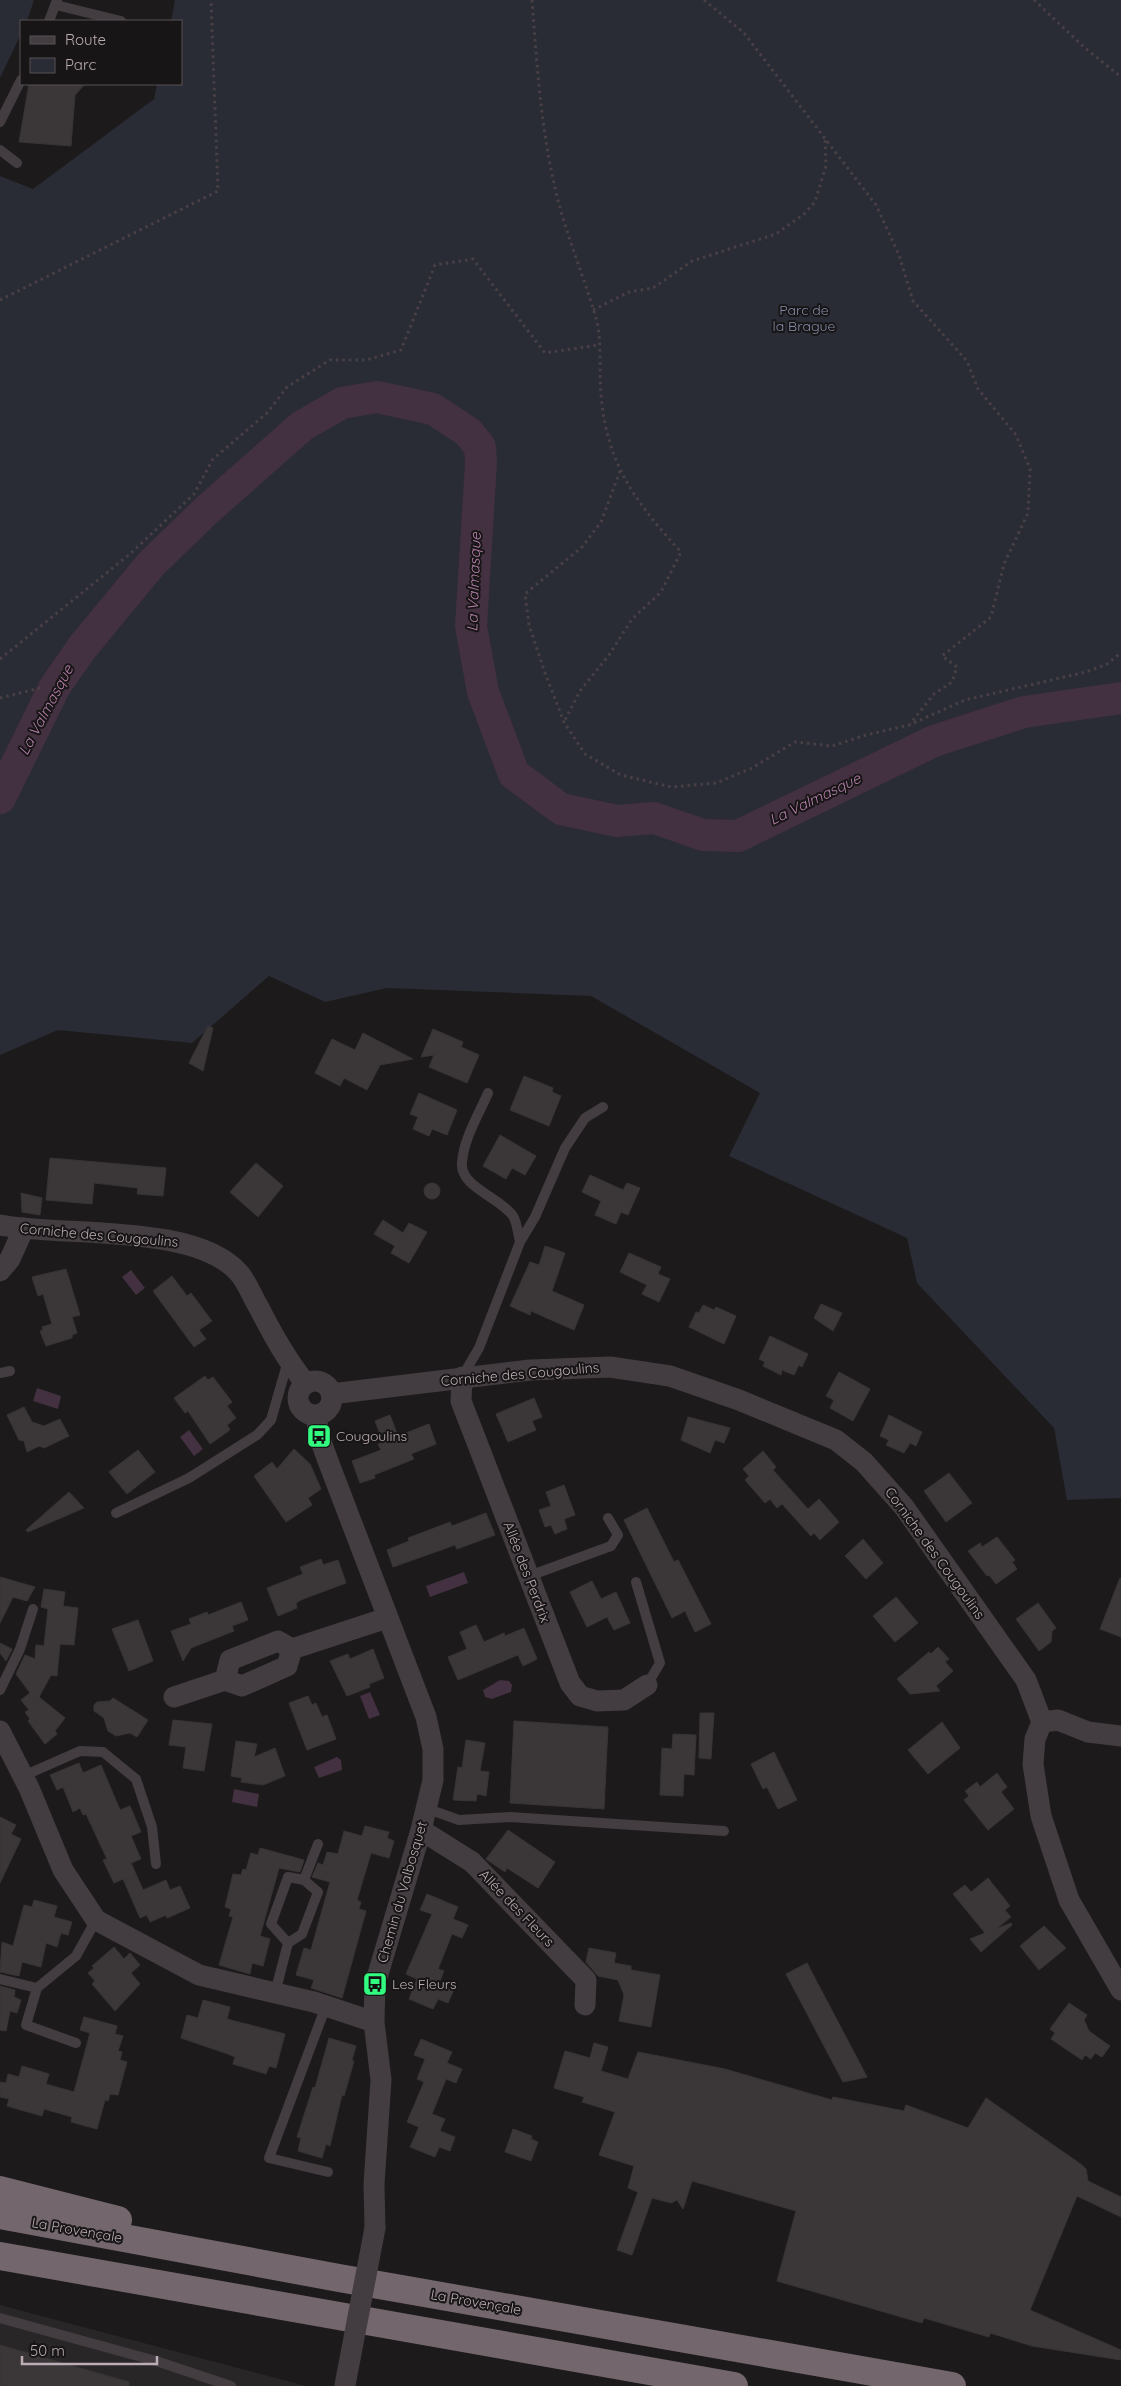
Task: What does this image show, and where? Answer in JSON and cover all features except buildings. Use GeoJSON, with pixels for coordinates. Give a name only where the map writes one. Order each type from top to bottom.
{"type":"FeatureCollection","features":[{"type":"Feature","properties":{"kind":"highway"},"geometry":{"type":"LineString","coordinates":[[0,2190],[163,2231],[256,2262]]}},
{"type":"Feature","properties":{"kind":"highway","name":"La Provençale"},"geometry":{"type":"LineString","coordinates":[[0,2215],[952,2386]]}},
{"type":"Feature","properties":{"kind":"highway"},"geometry":{"type":"LineString","coordinates":[[0,2256],[734,2386]]}},
{"type":"Feature","properties":{"kind":"street","name":"Corniche des Cougoulins"},"geometry":{"type":"LineString","coordinates":[[0,1225],[170,1240],[198,1246],[220,1256],[240,1273],[288,1361],[306,1384]]}},
{"type":"Feature","properties":{"kind":"street"},"geometry":{"type":"LineString","coordinates":[[0,1271],[10,1258],[24,1228]]}},
{"type":"Feature","properties":{"kind":"street","name":"Corniche des Cougoulins"},"geometry":{"type":"LineString","coordinates":[[332,1394],[530,1370],[610,1367],[670,1376],[739,1400],[836,1440],[864,1462],[904,1507],[1026,1680],[1042,1722]]}},
{"type":"Feature","properties":{"kind":"street","name":"Allée des Perdrix"},"geometry":{"type":"LineString","coordinates":[[462,1377],[461,1401],[570,1684],[580,1696],[597,1701],[624,1700],[647,1685]]}},
{"type":"Feature","properties":{"kind":"street"},"geometry":{"type":"LineString","coordinates":[[311,1382],[321,1382],[332,1394],[332,1400],[327,1410],[316,1415],[305,1412],[299,1403],[299,1392],[306,1384],[311,1382]]}},
{"type":"Feature","properties":{"kind":"street","name":"Chemin du Valbosquet"},"geometry":{"type":"LineString","coordinates":[[316,1415],[319,1436],[426,1717],[433,1749],[433,1780],[421,1830],[375,1984],[374,2022],[381,2080],[374,2184],[375,2228],[345,2386]]}},
{"type":"Feature","properties":{"kind":"street"},"geometry":{"type":"LineString","coordinates":[[174,1697],[225,1680],[230,1660],[278,1641],[292,1649],[387,1618]]}},
{"type":"Feature","properties":{"kind":"street"},"geometry":{"type":"LineString","coordinates":[[1121,1736],[1088,1732],[1058,1720],[1042,1722],[1035,1739],[1033,1764],[1042,1816],[1068,1900],[1121,1990]]}},
{"type":"Feature","properties":{"kind":"street"},"geometry":{"type":"LineString","coordinates":[[0,1732],[23,1776],[64,1870],[96,1920],[199,1975],[326,2006],[374,2022]]}},
{"type":"Feature","properties":{"kind":"street","name":"Allée des Fleurs"},"geometry":{"type":"LineString","coordinates":[[421,1830],[472,1862],[586,1980],[585,2005]]}},
{"type":"Feature","properties":{"kind":"lane"},"geometry":{"type":"LineString","coordinates":[[49,20],[56,2],[118,20]]}},
{"type":"Feature","properties":{"kind":"lane"},"geometry":{"type":"LineString","coordinates":[[0,122],[20,82]]}},
{"type":"Feature","properties":{"kind":"lane"},"geometry":{"type":"LineString","coordinates":[[0,150],[16,163]]}},
{"type":"Feature","properties":{"kind":"lane"},"geometry":{"type":"LineString","coordinates":[[488,1093],[464,1149],[462,1164],[469,1181],[500,1202],[513,1216],[520,1242]]}},
{"type":"Feature","properties":{"kind":"lane"},"geometry":{"type":"LineString","coordinates":[[462,1377],[479,1348],[520,1242],[535,1217],[564,1148],[585,1118],[603,1107]]}},
{"type":"Feature","properties":{"kind":"lane"},"geometry":{"type":"LineString","coordinates":[[116,1513],[189,1478],[257,1435],[271,1420],[288,1361]]}},
{"type":"Feature","properties":{"kind":"lane"},"geometry":{"type":"LineString","coordinates":[[529,1576],[611,1546],[618,1535],[608,1518]]}},
{"type":"Feature","properties":{"kind":"lane"},"geometry":{"type":"LineString","coordinates":[[636,1582],[660,1663],[647,1685]]}},
{"type":"Feature","properties":{"kind":"lane"},"geometry":{"type":"LineString","coordinates":[[0,1690],[20,1649],[33,1609]]}},
{"type":"Feature","properties":{"kind":"lane"},"geometry":{"type":"LineString","coordinates":[[23,1776],[80,1751],[103,1752],[136,1779],[152,1827],[156,1864]]}},
{"type":"Feature","properties":{"kind":"lane"},"geometry":{"type":"LineString","coordinates":[[425,1808],[459,1820],[510,1817],[724,1830]]}},
{"type":"Feature","properties":{"kind":"lane"},"geometry":{"type":"LineString","coordinates":[[304,1880],[318,1844]]}},
{"type":"Feature","properties":{"kind":"lane"},"geometry":{"type":"LineString","coordinates":[[275,1993],[288,1943],[302,1934],[318,1892],[304,1880],[288,1877],[271,1924],[288,1943]]}},
{"type":"Feature","properties":{"kind":"lane"},"geometry":{"type":"LineString","coordinates":[[76,2043],[26,2025],[37,1988],[76,1956],[96,1920]]}},
{"type":"Feature","properties":{"kind":"lane"},"geometry":{"type":"LineString","coordinates":[[0,1979],[37,1988]]}},
{"type":"Feature","properties":{"kind":"lane"},"geometry":{"type":"LineString","coordinates":[[326,2006],[269,2158],[328,2172]]}},
{"type":"Feature","properties":{"kind":"lane"},"geometry":{"type":"LineString","coordinates":[[0,2318],[156,2361],[231,2386]]}},
{"type":"Feature","properties":{"kind":"path"},"geometry":{"type":"LineString","coordinates":[[0,300],[218,192],[211,0]]}},
{"type":"Feature","properties":{"kind":"path"},"geometry":{"type":"LineString","coordinates":[[532,0],[544,128],[557,196],[597,320],[601,396],[608,443],[620,471],[648,516],[681,552],[661,592],[632,619],[609,654],[580,690],[564,722]]}},
{"type":"Feature","properties":{"kind":"path"},"geometry":{"type":"LineString","coordinates":[[704,0],[744,33],[876,205],[899,255],[913,301],[967,361],[978,389],[1016,435],[1030,469],[1028,513],[1004,564],[991,617],[942,656],[957,666],[952,682],[934,694],[909,725]]}},
{"type":"Feature","properties":{"kind":"path"},"geometry":{"type":"LineString","coordinates":[[1034,0],[1085,48],[1121,77]]}},
{"type":"Feature","properties":{"kind":"path"},"geometry":{"type":"LineString","coordinates":[[593,310],[629,292],[653,288],[692,261],[776,234],[804,214],[815,202],[826,166],[824,135]]}},
{"type":"Feature","properties":{"kind":"path"},"geometry":{"type":"LineString","coordinates":[[0,659],[130,554],[194,494],[213,459],[267,413],[287,387],[330,360],[366,360],[401,350],[435,264],[473,259],[545,353],[598,345]]}},
{"type":"Feature","properties":{"kind":"path"},"geometry":{"type":"LineString","coordinates":[[620,471],[601,522],[582,547],[525,594],[529,625],[564,722],[586,754],[621,775],[671,787],[716,783],[752,768],[795,742],[832,746],[866,735],[909,725],[965,700],[1086,672],[1107,664],[1121,653]]}},
{"type":"Feature","properties":{"kind":"path"},"geometry":{"type":"LineString","coordinates":[[0,698],[44,687]]}},
{"type":"Feature","properties":{"kind":"shaded area"},"geometry":{"type":"Polygon","coordinates":[[[131,1270],[145,1288],[136,1295],[122,1277],[131,1270]]]}},
{"type":"Feature","properties":{"kind":"shaded area"},"geometry":{"type":"Polygon","coordinates":[[[37,1388],[61,1396],[58,1409],[33,1401],[37,1388]]]}},
{"type":"Feature","properties":{"kind":"shaded area"},"geometry":{"type":"Polygon","coordinates":[[[189,1430],[203,1449],[194,1456],[180,1437],[189,1430]]]}},
{"type":"Feature","properties":{"kind":"shaded area"},"geometry":{"type":"Polygon","coordinates":[[[464,1572],[468,1583],[430,1597],[426,1586],[464,1572]]]}},
{"type":"Feature","properties":{"kind":"shaded area"},"geometry":{"type":"Polygon","coordinates":[[[500,1680],[509,1681],[512,1685],[511,1692],[492,1699],[485,1697],[483,1690],[500,1680]]]}},
{"type":"Feature","properties":{"kind":"shaded area"},"geometry":{"type":"Polygon","coordinates":[[[370,1692],[380,1715],[369,1719],[360,1696],[370,1692]]]}},
{"type":"Feature","properties":{"kind":"shaded area"},"geometry":{"type":"Polygon","coordinates":[[[337,1757],[341,1760],[342,1770],[319,1778],[314,1767],[337,1757]]]}},
{"type":"Feature","properties":{"kind":"shaded area"},"geometry":{"type":"Polygon","coordinates":[[[234,1789],[259,1794],[257,1807],[232,1802],[234,1789]]]}},
{"type":"Feature","properties":{"kind":"shaded area"},"geometry":{"type":"Polygon","coordinates":[[[0,2305],[306,2386],[0,2386],[0,2305]]]}},
{"type":"Feature","properties":{"kind":"green space"},"geometry":{"type":"Polygon","coordinates":[[[0,0],[34,0],[27,20],[20,20],[20,36],[0,78],[0,0]]]}},
{"type":"Feature","properties":{"kind":"green space","name":"Parc de la Brague"},"geometry":{"type":"Polygon","coordinates":[[[175,0],[1121,0],[1121,1498],[1067,1500],[1054,1428],[917,1283],[907,1238],[729,1156],[760,1093],[591,996],[387,988],[325,1002],[269,976],[192,1043],[58,1030],[0,1055],[0,176],[33,189],[154,99],[157,85],[182,85],[182,20],[171,20],[175,0]]]}},
{"type":"Feature","properties":{"kind":"waterway","name":"La Valmasque"},"geometry":{"type":"LineString","coordinates":[[0,798],[54,688],[81,649],[151,564],[208,509],[302,426],[342,403],[377,397],[433,409],[468,432],[480,447],[481,463],[471,626],[483,692],[514,774],[561,809],[617,821],[654,818],[703,835],[738,836],[934,741],[1024,712],[1121,698]]}},
{"type":"Feature","properties":{"kind":"place","name":"Cougoulins"},"geometry":{"type":"Point","coordinates":[319,1436]}},
{"type":"Feature","properties":{"kind":"place","name":"Les Fleurs"},"geometry":{"type":"Point","coordinates":[375,1984]}}]}
